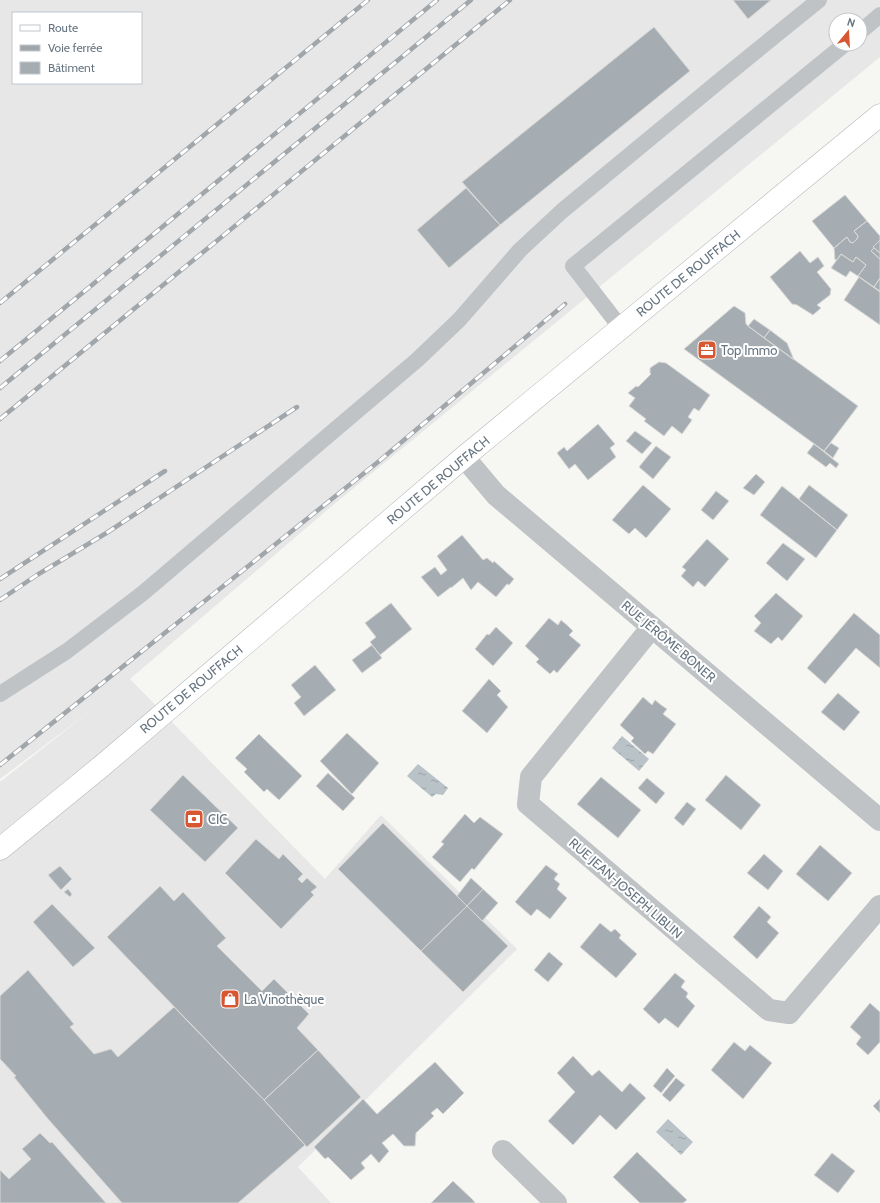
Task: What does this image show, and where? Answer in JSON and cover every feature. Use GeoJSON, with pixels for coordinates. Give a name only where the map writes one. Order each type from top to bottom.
{"type":"FeatureCollection","features":[{"type":"Feature","properties":{"kind":"main road","name":"ROUTE DE ROUFFACH"},"geometry":{"type":"LineString","coordinates":[[0,849],[109,760],[464,457],[880,115]]}},
{"type":"Feature","properties":{"kind":"street","name":"RUE JÉRÔME BONER"},"geometry":{"type":"LineString","coordinates":[[464,457],[496,495],[880,820]]}},
{"type":"Feature","properties":{"kind":"street","name":"RUE JEAN-JOSEPH LIBLIN"},"geometry":{"type":"LineString","coordinates":[[652,627],[531,777],[528,804],[769,1010],[789,1012],[880,906]]}},
{"type":"Feature","properties":{"kind":"street"},"geometry":{"type":"LineString","coordinates":[[503,1151],[556,1203]]}},
{"type":"Feature","properties":{"kind":"lane"},"geometry":{"type":"LineString","coordinates":[[0,694],[67,651],[155,583],[417,360],[459,320],[520,250],[562,211],[819,0]]}},
{"type":"Feature","properties":{"kind":"lane"},"geometry":{"type":"LineString","coordinates":[[868,25],[880,15]]}},
{"type":"Feature","properties":{"kind":"lane"},"geometry":{"type":"LineString","coordinates":[[621,328],[573,266],[835,52]]}},
{"type":"Feature","properties":{"kind":"shaded area"},"geometry":{"type":"Polygon","coordinates":[[[0,0],[880,0],[880,57],[333,505],[130,679],[325,879],[381,815],[517,949],[298,1167],[331,1203],[0,1203],[0,782],[94,708],[0,779],[0,0]]]}},
{"type":"Feature","properties":{"kind":"water"},"geometry":{"type":"Polygon","coordinates":[[[622,736],[649,759],[639,771],[612,748],[622,736]]]}},
{"type":"Feature","properties":{"kind":"water"},"geometry":{"type":"Polygon","coordinates":[[[418,764],[448,788],[443,795],[436,794],[432,797],[407,776],[418,764]]]}},
{"type":"Feature","properties":{"kind":"water"},"geometry":{"type":"Polygon","coordinates":[[[668,1119],[693,1142],[681,1155],[656,1132],[668,1119]]]}},
{"type":"Feature","properties":{"kind":"building"},"geometry":{"type":"Polygon","coordinates":[[[733,0],[771,0],[748,19],[733,0]]]}},
{"type":"Feature","properties":{"kind":"building"},"geometry":{"type":"Polygon","coordinates":[[[654,27],[690,71],[500,225],[462,182],[654,27]]]}},
{"type":"Feature","properties":{"kind":"building"},"geometry":{"type":"Polygon","coordinates":[[[466,188],[500,225],[449,268],[417,230],[466,188]]]}},
{"type":"Feature","properties":{"kind":"building"},"geometry":{"type":"Polygon","coordinates":[[[845,195],[867,221],[854,231],[858,236],[853,243],[850,242],[847,237],[834,248],[812,221],[845,195]]]}},
{"type":"Feature","properties":{"kind":"building"},"geometry":{"type":"Polygon","coordinates":[[[867,221],[880,236],[880,240],[871,251],[880,259],[880,278],[874,287],[858,276],[866,265],[856,257],[853,262],[841,254],[837,260],[835,260],[834,248],[847,237],[850,242],[853,243],[858,236],[854,231],[867,221]]]}},
{"type":"Feature","properties":{"kind":"building"},"geometry":{"type":"Polygon","coordinates":[[[880,240],[880,253],[873,247],[880,240]]]}},
{"type":"Feature","properties":{"kind":"building"},"geometry":{"type":"Polygon","coordinates":[[[874,248],[880,253],[880,259],[871,251],[874,248]]]}},
{"type":"Feature","properties":{"kind":"building"},"geometry":{"type":"Polygon","coordinates":[[[800,251],[810,263],[818,257],[824,266],[817,272],[831,289],[830,295],[817,305],[821,308],[813,315],[797,305],[792,304],[770,277],[800,251]]]}},
{"type":"Feature","properties":{"kind":"building"},"geometry":{"type":"Polygon","coordinates":[[[841,254],[853,262],[856,257],[866,265],[858,276],[850,271],[846,277],[831,268],[841,254]]]}},
{"type":"Feature","properties":{"kind":"building"},"geometry":{"type":"Polygon","coordinates":[[[859,277],[880,292],[880,325],[844,300],[859,277]]]}},
{"type":"Feature","properties":{"kind":"building"},"geometry":{"type":"Polygon","coordinates":[[[880,278],[880,291],[874,287],[880,278]]]}},
{"type":"Feature","properties":{"kind":"building"},"geometry":{"type":"Polygon","coordinates":[[[734,306],[745,313],[746,324],[748,326],[858,406],[824,451],[684,349],[734,306]]]}},
{"type":"Feature","properties":{"kind":"building"},"geometry":{"type":"Polygon","coordinates":[[[754,319],[770,330],[764,338],[748,326],[754,319]]]}},
{"type":"Feature","properties":{"kind":"building"},"geometry":{"type":"Polygon","coordinates":[[[770,330],[787,343],[794,360],[764,338],[770,330]]]}},
{"type":"Feature","properties":{"kind":"building"},"geometry":{"type":"Polygon","coordinates":[[[659,362],[666,363],[710,395],[699,411],[694,408],[688,417],[692,420],[682,434],[672,426],[664,436],[644,421],[646,419],[629,406],[635,398],[628,393],[636,386],[638,387],[651,374],[650,368],[659,362]]]}},
{"type":"Feature","properties":{"kind":"building"},"geometry":{"type":"Polygon","coordinates":[[[598,424],[615,444],[610,448],[616,457],[588,480],[575,464],[569,469],[557,453],[564,447],[567,451],[598,424]]]}},
{"type":"Feature","properties":{"kind":"building"},"geometry":{"type":"Polygon","coordinates":[[[635,431],[652,443],[642,454],[626,441],[635,431]]]}},
{"type":"Feature","properties":{"kind":"building"},"geometry":{"type":"Polygon","coordinates":[[[831,443],[839,448],[833,458],[824,451],[831,443]]]}},
{"type":"Feature","properties":{"kind":"building"},"geometry":{"type":"Polygon","coordinates":[[[814,444],[839,464],[836,468],[830,463],[826,467],[807,453],[814,444]]]}},
{"type":"Feature","properties":{"kind":"building"},"geometry":{"type":"Polygon","coordinates":[[[656,446],[671,457],[653,479],[639,467],[656,446]]]}},
{"type":"Feature","properties":{"kind":"building"},"geometry":{"type":"Polygon","coordinates":[[[756,474],[765,482],[754,495],[743,488],[756,474]]]}},
{"type":"Feature","properties":{"kind":"building"},"geometry":{"type":"Polygon","coordinates":[[[643,485],[671,509],[646,538],[635,528],[629,534],[612,520],[643,485]]]}},
{"type":"Feature","properties":{"kind":"building"},"geometry":{"type":"Polygon","coordinates":[[[809,485],[848,515],[837,530],[799,499],[809,485]]]}},
{"type":"Feature","properties":{"kind":"building"},"geometry":{"type":"Polygon","coordinates":[[[782,486],[837,530],[816,558],[760,515],[782,486]]]}},
{"type":"Feature","properties":{"kind":"building"},"geometry":{"type":"Polygon","coordinates":[[[716,491],[729,501],[713,520],[701,510],[716,491]]]}},
{"type":"Feature","properties":{"kind":"building"},"geometry":{"type":"Polygon","coordinates":[[[462,535],[483,560],[487,558],[493,563],[494,561],[514,579],[509,585],[507,584],[496,597],[478,582],[471,590],[463,578],[438,597],[421,577],[435,567],[441,575],[447,570],[437,556],[462,535]]]}},
{"type":"Feature","properties":{"kind":"building"},"geometry":{"type":"Polygon","coordinates":[[[707,539],[729,559],[705,587],[698,581],[693,587],[681,576],[686,570],[682,567],[707,539]]]}},
{"type":"Feature","properties":{"kind":"building"},"geometry":{"type":"Polygon","coordinates":[[[783,543],[805,559],[787,581],[766,563],[783,543]]]}},
{"type":"Feature","properties":{"kind":"building"},"geometry":{"type":"Polygon","coordinates":[[[776,593],[803,616],[782,641],[778,637],[771,644],[754,631],[761,623],[754,616],[776,593]]]}},
{"type":"Feature","properties":{"kind":"building"},"geometry":{"type":"Polygon","coordinates":[[[391,603],[412,629],[380,655],[370,642],[376,637],[365,623],[391,603]]]}},
{"type":"Feature","properties":{"kind":"building"},"geometry":{"type":"Polygon","coordinates":[[[854,613],[880,635],[880,668],[856,648],[825,684],[807,668],[854,613]]]}},
{"type":"Feature","properties":{"kind":"building"},"geometry":{"type":"Polygon","coordinates":[[[549,618],[558,625],[561,620],[573,631],[569,635],[581,645],[557,673],[554,670],[550,674],[536,662],[539,659],[525,646],[549,618]]]}},
{"type":"Feature","properties":{"kind":"building"},"geometry":{"type":"Polygon","coordinates":[[[496,627],[513,643],[493,666],[475,649],[487,634],[489,635],[496,627]]]}},
{"type":"Feature","properties":{"kind":"building"},"geometry":{"type":"Polygon","coordinates":[[[372,645],[382,658],[362,673],[352,660],[372,645]]]}},
{"type":"Feature","properties":{"kind":"building"},"geometry":{"type":"Polygon","coordinates":[[[315,665],[336,690],[304,716],[294,703],[301,697],[291,685],[315,665]]]}},
{"type":"Feature","properties":{"kind":"building"},"geometry":{"type":"Polygon","coordinates":[[[489,679],[501,691],[497,695],[508,707],[487,733],[462,711],[489,679]]]}},
{"type":"Feature","properties":{"kind":"building"},"geometry":{"type":"Polygon","coordinates":[[[838,693],[860,712],[844,731],[821,712],[838,693]]]}},
{"type":"Feature","properties":{"kind":"building"},"geometry":{"type":"Polygon","coordinates":[[[643,697],[652,705],[655,700],[667,709],[663,714],[676,724],[653,754],[648,751],[645,754],[631,741],[634,738],[620,725],[643,697]]]}},
{"type":"Feature","properties":{"kind":"building"},"geometry":{"type":"Polygon","coordinates":[[[347,733],[379,763],[352,794],[320,761],[347,733]]]}},
{"type":"Feature","properties":{"kind":"building"},"geometry":{"type":"Polygon","coordinates":[[[259,734],[302,776],[279,800],[267,789],[264,792],[244,772],[247,769],[235,758],[259,734]]]}},
{"type":"Feature","properties":{"kind":"building"},"geometry":{"type":"Polygon","coordinates":[[[328,773],[355,798],[343,811],[316,786],[328,773]]]}},
{"type":"Feature","properties":{"kind":"building","name":"CIC"},"geometry":{"type":"Polygon","coordinates":[[[183,775],[238,828],[205,862],[150,810],[183,775]]]}},
{"type":"Feature","properties":{"kind":"building"},"geometry":{"type":"Polygon","coordinates":[[[726,775],[761,805],[741,830],[705,800],[726,775]]]}},
{"type":"Feature","properties":{"kind":"building"},"geometry":{"type":"Polygon","coordinates":[[[601,777],[641,810],[618,838],[577,804],[601,777]]]}},
{"type":"Feature","properties":{"kind":"building"},"geometry":{"type":"Polygon","coordinates":[[[647,778],[665,793],[656,804],[638,788],[647,778]]]}},
{"type":"Feature","properties":{"kind":"building"},"geometry":{"type":"Polygon","coordinates":[[[687,802],[696,809],[683,826],[674,818],[687,802]]]}},
{"type":"Feature","properties":{"kind":"building"},"geometry":{"type":"Polygon","coordinates":[[[465,814],[474,823],[480,817],[503,834],[474,870],[472,868],[460,882],[432,857],[444,844],[441,842],[465,814]]]}},
{"type":"Feature","properties":{"kind":"building"},"geometry":{"type":"Polygon","coordinates":[[[383,823],[467,906],[421,951],[338,869],[383,823]]]}},
{"type":"Feature","properties":{"kind":"building"},"geometry":{"type":"Polygon","coordinates":[[[256,839],[279,859],[283,854],[303,874],[298,879],[302,883],[307,878],[317,887],[311,892],[314,895],[281,929],[225,873],[256,839]]]}},
{"type":"Feature","properties":{"kind":"building"},"geometry":{"type":"Polygon","coordinates":[[[820,845],[852,873],[828,901],[796,874],[820,845]]]}},
{"type":"Feature","properties":{"kind":"building"},"geometry":{"type":"Polygon","coordinates":[[[764,854],[783,871],[768,890],[747,873],[764,854]]]}},
{"type":"Feature","properties":{"kind":"building"},"geometry":{"type":"Polygon","coordinates":[[[546,865],[558,874],[554,879],[560,884],[557,889],[567,898],[550,919],[537,909],[531,916],[515,902],[546,865]]]}},
{"type":"Feature","properties":{"kind":"building"},"geometry":{"type":"Polygon","coordinates":[[[60,866],[72,879],[61,890],[48,875],[60,866]]]}},
{"type":"Feature","properties":{"kind":"building"},"geometry":{"type":"Polygon","coordinates":[[[471,878],[483,889],[467,906],[457,896],[471,878]]]}},
{"type":"Feature","properties":{"kind":"building","name":"La Vinothèque"},"geometry":{"type":"Polygon","coordinates":[[[160,886],[174,901],[183,892],[226,938],[217,946],[262,991],[274,979],[309,1014],[297,1028],[318,1050],[264,1100],[107,937],[160,886]]]}},
{"type":"Feature","properties":{"kind":"building"},"geometry":{"type":"Polygon","coordinates":[[[68,889],[72,894],[70,897],[64,892],[68,889]]]}},
{"type":"Feature","properties":{"kind":"building"},"geometry":{"type":"Polygon","coordinates":[[[483,889],[498,903],[482,921],[467,906],[483,889]]]}},
{"type":"Feature","properties":{"kind":"building"},"geometry":{"type":"Polygon","coordinates":[[[52,904],[95,948],[73,967],[33,922],[52,904]]]}},
{"type":"Feature","properties":{"kind":"building"},"geometry":{"type":"Polygon","coordinates":[[[467,906],[508,946],[463,992],[421,951],[467,906]]]}},
{"type":"Feature","properties":{"kind":"building"},"geometry":{"type":"Polygon","coordinates":[[[759,906],[771,917],[767,922],[779,933],[757,959],[733,937],[759,906]]]}},
{"type":"Feature","properties":{"kind":"building"},"geometry":{"type":"Polygon","coordinates":[[[600,923],[611,932],[615,929],[621,935],[619,938],[637,954],[616,978],[580,947],[600,923]]]}},
{"type":"Feature","properties":{"kind":"building"},"geometry":{"type":"Polygon","coordinates":[[[549,952],[563,964],[548,982],[534,970],[549,952]]]}},
{"type":"Feature","properties":{"kind":"building"},"geometry":{"type":"Polygon","coordinates":[[[28,970],[74,1024],[70,1027],[94,1054],[111,1049],[118,1057],[174,1007],[264,1100],[305,1145],[238,1203],[122,1203],[48,1119],[14,1077],[16,1076],[0,1059],[0,996],[28,970]]]}},
{"type":"Feature","properties":{"kind":"building"},"geometry":{"type":"Polygon","coordinates":[[[675,973],[685,981],[681,987],[688,993],[686,997],[695,1006],[678,1028],[665,1018],[659,1024],[643,1009],[675,973]]]}},
{"type":"Feature","properties":{"kind":"building"},"geometry":{"type":"Polygon","coordinates":[[[870,1003],[880,1012],[880,1042],[868,1055],[856,1044],[861,1037],[850,1027],[870,1003]]]}},
{"type":"Feature","properties":{"kind":"building"},"geometry":{"type":"Polygon","coordinates":[[[734,1042],[745,1051],[750,1045],[772,1063],[743,1099],[711,1070],[734,1042]]]}},
{"type":"Feature","properties":{"kind":"building"},"geometry":{"type":"Polygon","coordinates":[[[318,1050],[361,1097],[307,1147],[264,1100],[318,1050]]]}},
{"type":"Feature","properties":{"kind":"building"},"geometry":{"type":"Polygon","coordinates":[[[573,1056],[592,1076],[599,1070],[622,1092],[630,1083],[646,1098],[616,1130],[600,1115],[573,1145],[548,1121],[575,1092],[557,1073],[573,1056]]]}},
{"type":"Feature","properties":{"kind":"building"},"geometry":{"type":"Polygon","coordinates":[[[435,1062],[464,1093],[443,1114],[437,1108],[431,1113],[434,1116],[416,1133],[415,1146],[404,1146],[393,1134],[382,1143],[389,1151],[379,1163],[371,1154],[361,1163],[365,1168],[351,1180],[328,1157],[325,1159],[314,1147],[363,1099],[377,1114],[435,1062]]]}},
{"type":"Feature","properties":{"kind":"building"},"geometry":{"type":"Polygon","coordinates":[[[667,1068],[675,1076],[661,1093],[653,1086],[667,1068]]]}},
{"type":"Feature","properties":{"kind":"building"},"geometry":{"type":"Polygon","coordinates":[[[676,1078],[685,1085],[670,1102],[662,1095],[676,1078]]]}},
{"type":"Feature","properties":{"kind":"building"},"geometry":{"type":"Polygon","coordinates":[[[880,1099],[880,1113],[873,1106],[880,1099]]]}},
{"type":"Feature","properties":{"kind":"building"},"geometry":{"type":"Polygon","coordinates":[[[40,1133],[50,1143],[52,1142],[106,1203],[0,1203],[0,1170],[9,1179],[31,1159],[22,1149],[40,1133]]]}},
{"type":"Feature","properties":{"kind":"building"},"geometry":{"type":"Polygon","coordinates":[[[637,1152],[687,1200],[683,1203],[640,1203],[613,1177],[637,1152]]]}},
{"type":"Feature","properties":{"kind":"building"},"geometry":{"type":"Polygon","coordinates":[[[832,1153],[855,1171],[838,1193],[814,1175],[832,1153]]]}},
{"type":"Feature","properties":{"kind":"building"},"geometry":{"type":"Polygon","coordinates":[[[453,1181],[475,1203],[431,1203],[453,1181]]]}},
{"type":"Feature","properties":{"kind":"railway"},"geometry":{"type":"LineString","coordinates":[[0,303],[368,0]]}},
{"type":"Feature","properties":{"kind":"railway"},"geometry":{"type":"LineString","coordinates":[[0,361],[437,0]]}},
{"type":"Feature","properties":{"kind":"railway"},"geometry":{"type":"LineString","coordinates":[[0,388],[471,0]]}},
{"type":"Feature","properties":{"kind":"railway"},"geometry":{"type":"LineString","coordinates":[[0,419],[510,0]]}},
{"type":"Feature","properties":{"kind":"railway"},"geometry":{"type":"LineString","coordinates":[[0,765],[378,462],[565,304]]}},
{"type":"Feature","properties":{"kind":"railway"},"geometry":{"type":"LineString","coordinates":[[0,600],[37,575],[108,532],[297,407]]}},
{"type":"Feature","properties":{"kind":"railway"},"geometry":{"type":"LineString","coordinates":[[0,579],[165,471]]}},
{"type":"Feature","properties":{"kind":"place","name":"Top Immo"},"geometry":{"type":"Point","coordinates":[707,350]}},
{"type":"Feature","properties":{"kind":"place","name":"CIC"},"geometry":{"type":"Point","coordinates":[194,819]}},
{"type":"Feature","properties":{"kind":"place","name":"La Vinothèque"},"geometry":{"type":"Point","coordinates":[230,999]}}]}
